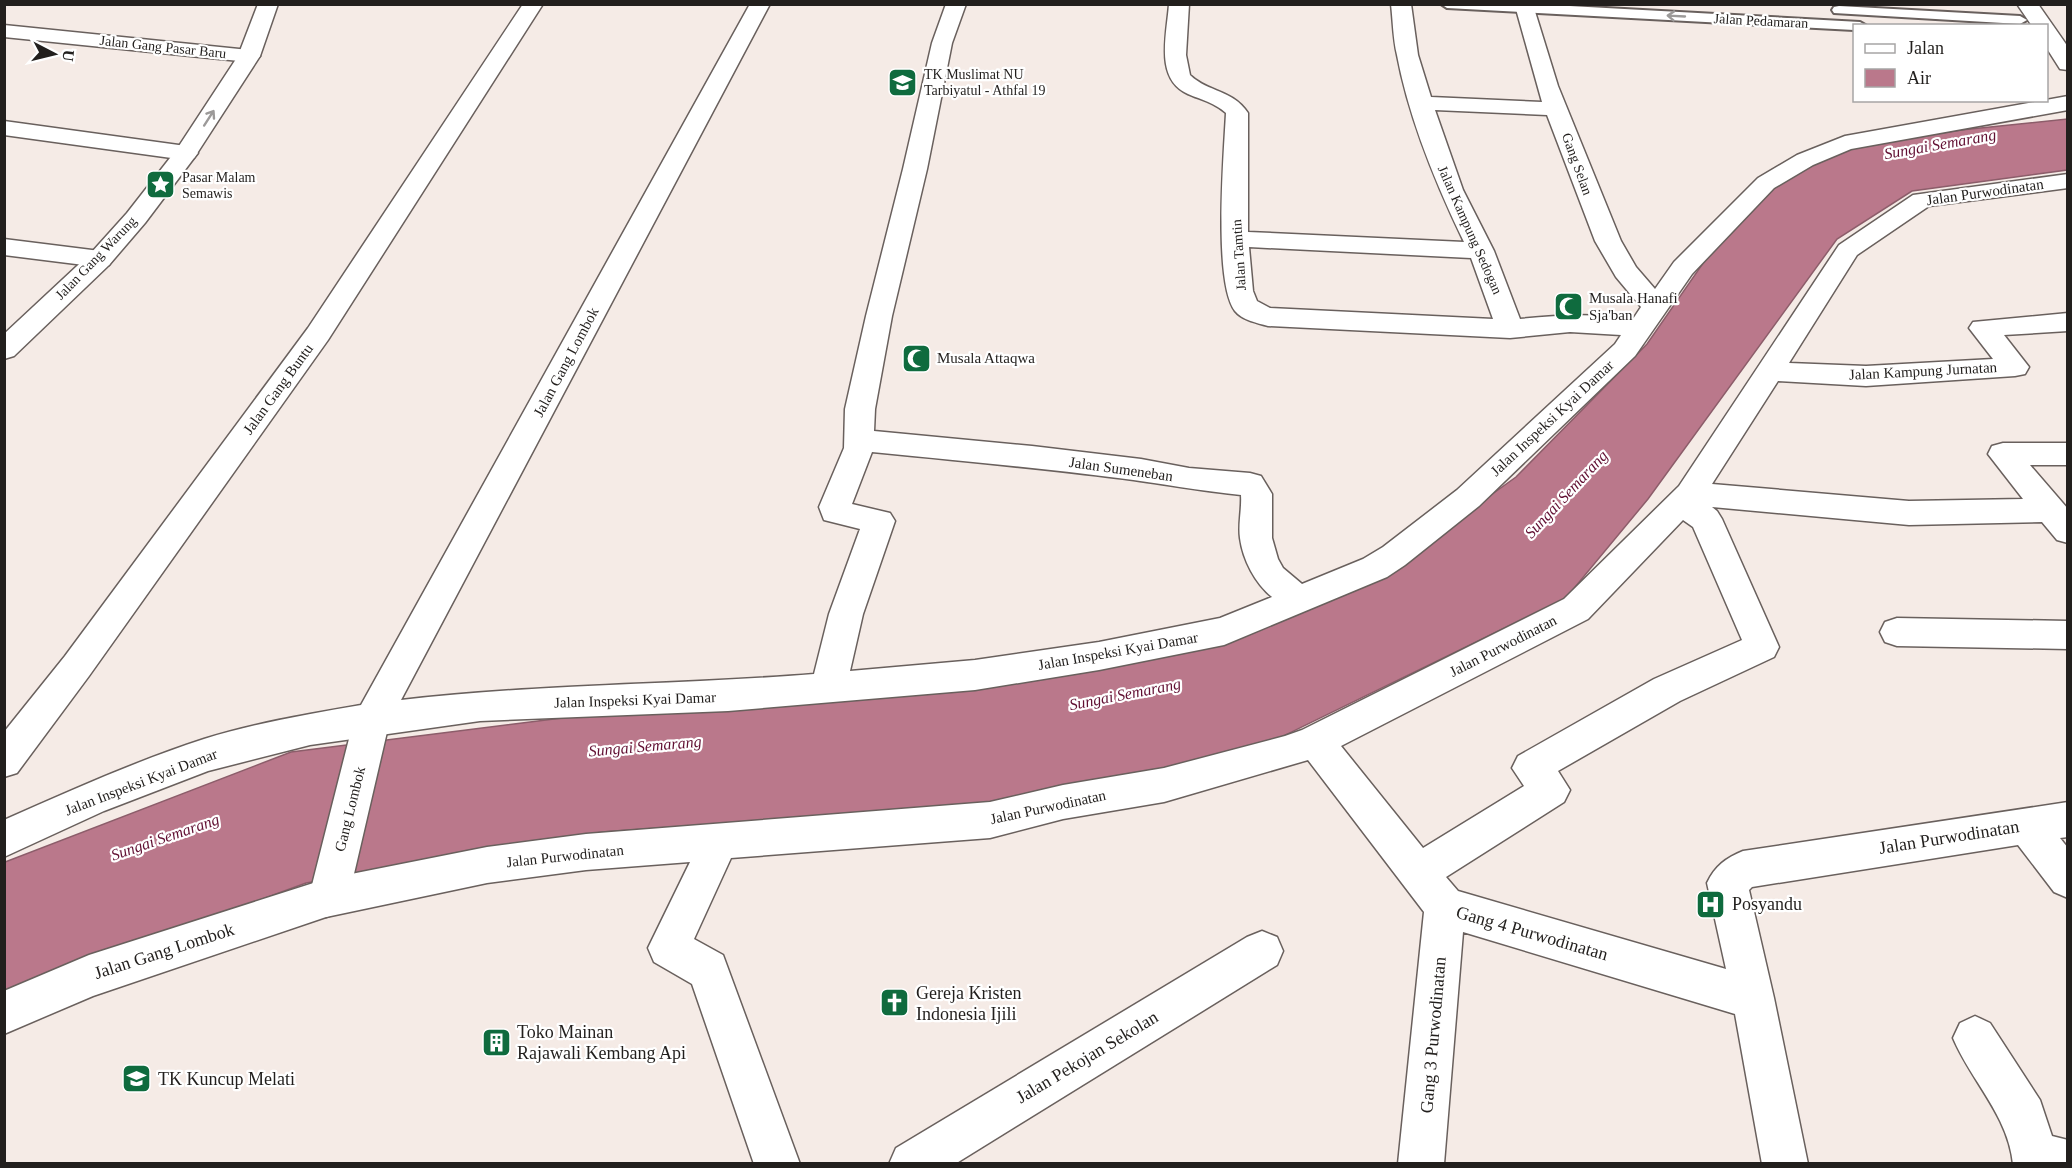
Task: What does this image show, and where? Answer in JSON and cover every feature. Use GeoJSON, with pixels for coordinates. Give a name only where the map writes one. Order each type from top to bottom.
{"type":"FeatureCollection","features":[{"type":"Feature","properties":{"kind":"street","name":"Jalan Gang Warung"},"geometry":{"type":"LineString","coordinates":[[4,350],[100,259],[136,218],[186,153],[249,57],[268,4]]}},
{"type":"Feature","properties":{"kind":"street","name":"Jalan Gang Buntu"},"geometry":{"type":"LineString","coordinates":[[4,760],[77,666],[318,334],[533,4]]}},
{"type":"Feature","properties":{"kind":"street","name":"Jalan Gang Lombok"},"geometry":{"type":"LineString","coordinates":[[371,725],[760,4]]}},
{"type":"Feature","properties":{"kind":"street"},"geometry":{"type":"LineString","coordinates":[[829,686],[846,614],[879,525],[879,521],[873,518],[836,512],[860,440],[860,409],[879,316],[915,169],[942,43],[956,4]]}},
{"type":"Feature","properties":{"kind":"street","name":"Jalan Tamtin"},"geometry":{"type":"LineString","coordinates":[[1179,4],[1178,72],[1184,82],[1196,90],[1232,105],[1237,113],[1238,274],[1243,303],[1251,311],[1268,317],[1510,329]]}},
{"type":"Feature","properties":{"kind":"street","name":"Jalan Kampung Sedogan"},"geometry":{"type":"LineString","coordinates":[[1401,4],[1407,55],[1421,103],[1451,190],[1481,251],[1510,329]]}},
{"type":"Feature","properties":{"kind":"street"},"geometry":{"type":"LineString","coordinates":[[2027,4],[2041,24]]}},
{"type":"Feature","properties":{"kind":"street","name":"Gang Selan"},"geometry":{"type":"LineString","coordinates":[[1526,9],[1539,62],[1556,109],[1608,241],[1647,317]]}},
{"type":"Feature","properties":{"kind":"street","name":"Jalan Gang Pasar Baru"},"geometry":{"type":"LineString","coordinates":[[4,31],[249,57]]}},
{"type":"Feature","properties":{"kind":"street"},"geometry":{"type":"LineString","coordinates":[[2048,34],[2067,64]]}},
{"type":"Feature","properties":{"kind":"street"},"geometry":{"type":"LineString","coordinates":[[1421,103],[1556,109]]}},
{"type":"Feature","properties":{"kind":"street","name":"Jalan Inspeksi Kyai Damar"},"geometry":{"type":"LineString","coordinates":[[4,839],[91,799],[205,755],[310,729],[371,725],[480,706],[728,696],[975,675],[1099,656],[1224,631],[1375,568],[1394,556],[1468,498],[1625,350],[1683,268],[1766,183],[1805,160],[1845,143],[2067,103]]}},
{"type":"Feature","properties":{"kind":"street"},"geometry":{"type":"LineString","coordinates":[[4,128],[186,153]]}},
{"type":"Feature","properties":{"kind":"street","name":"Jalan Purwodinatan"},"geometry":{"type":"LineString","coordinates":[[328,894],[487,865],[586,852],[990,820],[1064,802],[1164,785],[1287,752],[1315,741],[1576,609],[1685,498],[1848,249],[1922,200],[2067,181]]}},
{"type":"Feature","properties":{"kind":"street"},"geometry":{"type":"LineString","coordinates":[[1237,239],[1481,251]]}},
{"type":"Feature","properties":{"kind":"street"},"geometry":{"type":"LineString","coordinates":[[4,247],[100,259]]}},
{"type":"Feature","properties":{"kind":"street"},"geometry":{"type":"LineString","coordinates":[[1510,329],[1570,323],[1607,324],[1647,317]]}},
{"type":"Feature","properties":{"kind":"street","name":"Jalan Kampung Jurnatan"},"geometry":{"type":"LineString","coordinates":[[1768,371],[1866,376],[2015,367],[1983,328],[2067,322]]}},
{"type":"Feature","properties":{"kind":"street","name":"Jalan Sumeneban"},"geometry":{"type":"LineString","coordinates":[[860,440],[1032,457],[1141,470],[1189,479],[1250,484],[1257,494],[1256,538],[1262,559],[1271,577],[1297,599]]}},
{"type":"Feature","properties":{"kind":"street"},"geometry":{"type":"LineString","coordinates":[[2058,520],[2003,454],[2067,454]]}},
{"type":"Feature","properties":{"kind":"street"},"geometry":{"type":"LineString","coordinates":[[1685,498],[2058,520]]}},
{"type":"Feature","properties":{"kind":"street"},"geometry":{"type":"LineString","coordinates":[[1418,873],[1551,790],[1531,768],[1667,690],[1762,647],[1706,519],[1685,498]]}},
{"type":"Feature","properties":{"kind":"street"},"geometry":{"type":"LineString","coordinates":[[1897,632],[2067,635]]}},
{"type":"Feature","properties":{"kind":"street","name":"Gang Lombok"},"geometry":{"type":"LineString","coordinates":[[328,894],[371,725]]}},
{"type":"Feature","properties":{"kind":"street","name":"Gang 4 Purwodinatan"},"geometry":{"type":"LineString","coordinates":[[1315,741],[1445,907],[1752,998]]}},
{"type":"Feature","properties":{"kind":"street","name":"Jalan Purwodinatan"},"geometry":{"type":"LineString","coordinates":[[1785,1164],[1727,883],[1743,870],[2067,819]]}},
{"type":"Feature","properties":{"kind":"street"},"geometry":{"type":"LineString","coordinates":[[2026,825],[2067,879]]}},
{"type":"Feature","properties":{"kind":"street"},"geometry":{"type":"LineString","coordinates":[[719,843],[669,948],[708,970],[777,1164]]}},
{"type":"Feature","properties":{"kind":"street","name":"Jalan Gang Lombok"},"geometry":{"type":"LineString","coordinates":[[4,1013],[89,975],[328,894]]}},
{"type":"Feature","properties":{"kind":"street","name":"Gang 3 Purwodinatan"},"geometry":{"type":"LineString","coordinates":[[1421,1164],[1445,907]]}},
{"type":"Feature","properties":{"kind":"street","name":"Jalan Pekojan Sekolan"},"geometry":{"type":"LineString","coordinates":[[912,1164],[1262,951]]}},
{"type":"Feature","properties":{"kind":"street"},"geometry":{"type":"LineString","coordinates":[[1975,1038],[2024,1116],[2046,1161]]}},
{"type":"Feature","properties":{"kind":"lane","name":"Jalan Pedamaran"},"geometry":{"type":"LineString","coordinates":[[1447,4],[1526,9],[1704,11],[1853,25]]}},
{"type":"Feature","properties":{"kind":"lane"},"geometry":{"type":"LineString","coordinates":[[1824,9],[2020,20],[2009,4]]}},
{"type":"Feature","properties":{"kind":"water","name":"Sungai Semarang"},"geometry":{"type":"Polygon","coordinates":[[[2067,119],[2067,170],[1912,191],[1837,239],[1648,499],[1566,598],[1267,744],[1022,802],[602,832],[306,883],[116,953],[5,1001],[5,862],[291,752],[578,716],[1222,645],[1400,560],[1516,477],[1647,344],[1724,233],[1782,180],[1848,147],[1961,130],[2067,119]]]}},
{"type":"Feature","properties":{"kind":"place","name":"TK Muslimat NU Tarbiyatul - Athfal 19"},"geometry":{"type":"Point","coordinates":[903,82]}},
{"type":"Feature","properties":{"kind":"place","name":"Pasar Malam Semawis"},"geometry":{"type":"Point","coordinates":[161,185]}},
{"type":"Feature","properties":{"kind":"place","name":"Musala Hanafi Sja'ban"},"geometry":{"type":"Point","coordinates":[1568,307]}},
{"type":"Feature","properties":{"kind":"place","name":"Musala Attaqwa"},"geometry":{"type":"Point","coordinates":[916,358]}},
{"type":"Feature","properties":{"kind":"place","name":"Posyandu"},"geometry":{"type":"Point","coordinates":[1711,904]}},
{"type":"Feature","properties":{"kind":"place","name":"Gereja Kristen Indonesia Ijili"},"geometry":{"type":"Point","coordinates":[895,1003]}},
{"type":"Feature","properties":{"kind":"place","name":"Toko Mainan Rajawali Kembang Api"},"geometry":{"type":"Point","coordinates":[496,1042]}},
{"type":"Feature","properties":{"kind":"place","name":"TK Kuncup Melati"},"geometry":{"type":"Point","coordinates":[137,1079]}}]}
